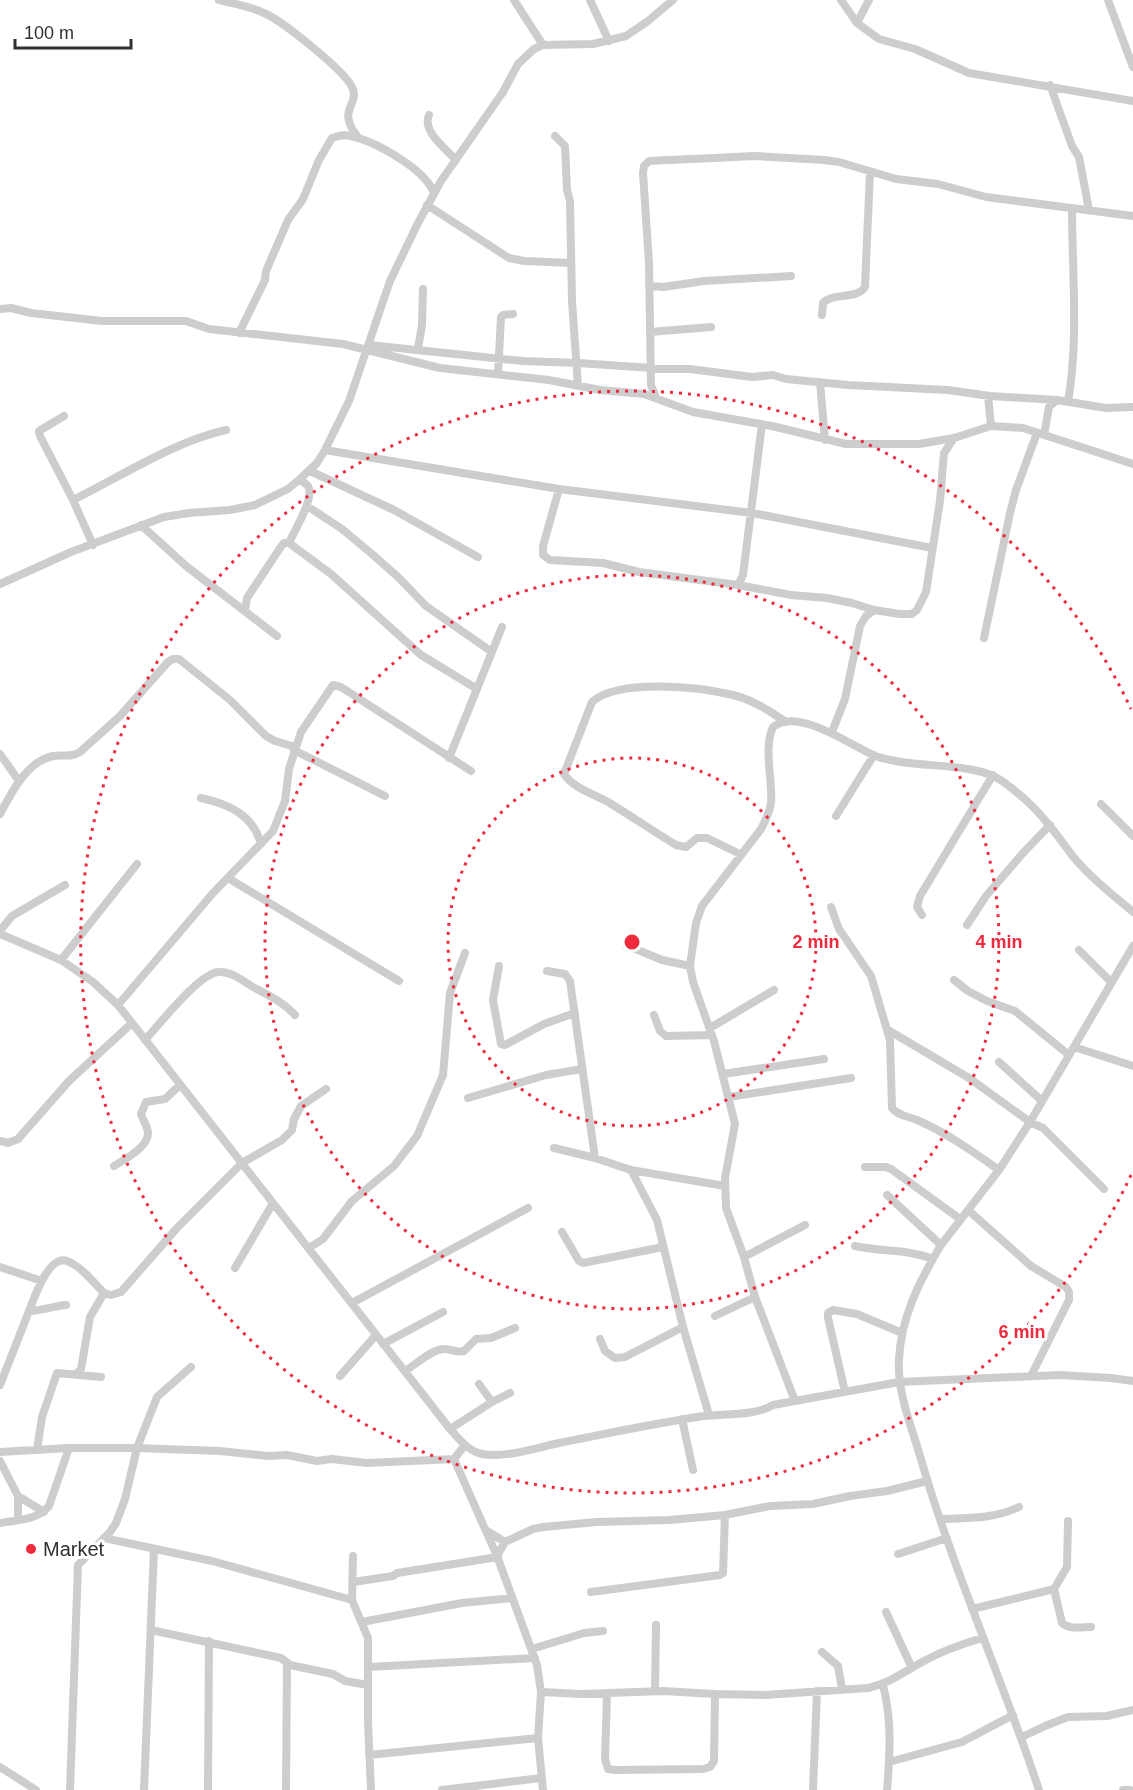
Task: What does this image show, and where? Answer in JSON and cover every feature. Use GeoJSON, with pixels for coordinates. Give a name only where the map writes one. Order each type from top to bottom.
{"type":"FeatureCollection","features":[{"type":"Feature","properties":{"kind":"street"},"geometry":{"type":"LineString","coordinates":[[219,0],[263,12],[273,18],[314,48],[345,78],[354,94],[347,112],[347,120],[358,138]]}},
{"type":"Feature","properties":{"kind":"street"},"geometry":{"type":"LineString","coordinates":[[514,0],[543,45]]}},
{"type":"Feature","properties":{"kind":"street"},"geometry":{"type":"LineString","coordinates":[[590,0],[609,41]]}},
{"type":"Feature","properties":{"kind":"street"},"geometry":{"type":"LineString","coordinates":[[0,584],[70,552],[164,517],[255,505],[288,489],[310,471],[325,450],[349,401],[390,281],[434,193],[455,159],[503,92],[518,64],[534,49],[543,45],[593,44],[626,36],[673,0]]}},
{"type":"Feature","properties":{"kind":"street"},"geometry":{"type":"LineString","coordinates":[[840,0],[857,23],[879,39],[915,50],[969,72],[1104,98],[1133,101]]}},
{"type":"Feature","properties":{"kind":"street"},"geometry":{"type":"LineString","coordinates":[[857,23],[869,0]]}},
{"type":"Feature","properties":{"kind":"street"},"geometry":{"type":"LineString","coordinates":[[1108,0],[1133,67]]}},
{"type":"Feature","properties":{"kind":"street"},"geometry":{"type":"LineString","coordinates":[[1050,86],[1072,146],[1079,157],[1089,210]]}},
{"type":"Feature","properties":{"kind":"street"},"geometry":{"type":"LineString","coordinates":[[429,115],[427,119],[429,128],[455,159]]}},
{"type":"Feature","properties":{"kind":"street"},"geometry":{"type":"LineString","coordinates":[[239,333],[265,280],[266,271],[288,220],[303,199],[332,138],[349,135],[401,158],[430,182],[434,193]]}},
{"type":"Feature","properties":{"kind":"street"},"geometry":{"type":"LineString","coordinates":[[555,136],[565,146],[567,190],[570,201],[578,386]]}},
{"type":"Feature","properties":{"kind":"street"},"geometry":{"type":"LineString","coordinates":[[656,398],[651,385],[650,369],[649,286],[643,173],[648,161],[755,156],[813,159],[839,162],[896,179],[938,184],[986,197],[1133,216]]}},
{"type":"Feature","properties":{"kind":"street"},"geometry":{"type":"LineString","coordinates":[[822,315],[823,303],[828,298],[860,292],[865,287],[870,172]]}},
{"type":"Feature","properties":{"kind":"street"},"geometry":{"type":"LineString","coordinates":[[430,182],[441,181]]}},
{"type":"Feature","properties":{"kind":"street"},"geometry":{"type":"LineString","coordinates":[[428,205],[509,258],[571,263]]}},
{"type":"Feature","properties":{"kind":"street"},"geometry":{"type":"LineString","coordinates":[[1068,402],[1076,310],[1073,281],[1072,208]]}},
{"type":"Feature","properties":{"kind":"street"},"geometry":{"type":"LineString","coordinates":[[649,286],[663,287],[704,281],[791,276]]}},
{"type":"Feature","properties":{"kind":"street"},"geometry":{"type":"LineString","coordinates":[[418,349],[423,289]]}},
{"type":"Feature","properties":{"kind":"street"},"geometry":{"type":"LineString","coordinates":[[0,309],[11,308],[31,313],[102,321],[186,321],[202,328],[369,348],[440,368],[498,374],[616,392],[644,393],[693,412],[762,424],[825,440],[863,445],[930,442],[954,438],[991,426],[1023,429],[1133,464]]}},
{"type":"Feature","properties":{"kind":"street"},"geometry":{"type":"LineString","coordinates":[[498,374],[501,317],[513,314]]}},
{"type":"Feature","properties":{"kind":"street"},"geometry":{"type":"LineString","coordinates":[[245,323],[252,334]]}},
{"type":"Feature","properties":{"kind":"street"},"geometry":{"type":"LineString","coordinates":[[650,332],[711,327]]}},
{"type":"Feature","properties":{"kind":"street"},"geometry":{"type":"LineString","coordinates":[[369,348],[418,349],[499,359],[699,370],[752,377],[773,375],[786,379],[820,382],[1057,400],[1106,408],[1133,407]]}},
{"type":"Feature","properties":{"kind":"street"},"geometry":{"type":"LineString","coordinates":[[820,382],[825,440]]}},
{"type":"Feature","properties":{"kind":"street"},"geometry":{"type":"LineString","coordinates":[[644,393],[651,385]]}},
{"type":"Feature","properties":{"kind":"street"},"geometry":{"type":"LineString","coordinates":[[988,396],[991,426]]}},
{"type":"Feature","properties":{"kind":"street"},"geometry":{"type":"LineString","coordinates":[[1042,399],[1049,407]]}},
{"type":"Feature","properties":{"kind":"street"},"geometry":{"type":"LineString","coordinates":[[984,638],[1016,490],[1041,434],[1049,407],[1057,400]]}},
{"type":"Feature","properties":{"kind":"street"},"geometry":{"type":"LineString","coordinates":[[64,416],[39,431],[74,500],[93,545]]}},
{"type":"Feature","properties":{"kind":"street"},"geometry":{"type":"LineString","coordinates":[[738,585],[743,575],[762,424]]}},
{"type":"Feature","properties":{"kind":"street"},"geometry":{"type":"LineString","coordinates":[[74,500],[179,446],[207,434],[226,430]]}},
{"type":"Feature","properties":{"kind":"street"},"geometry":{"type":"LineString","coordinates":[[559,489],[543,546],[543,555],[550,560],[603,563],[639,572],[738,585],[791,595],[834,599],[874,610],[905,614],[918,610],[926,592],[945,453],[954,438]]}},
{"type":"Feature","properties":{"kind":"street"},"geometry":{"type":"LineString","coordinates":[[930,442],[945,453]]}},
{"type":"Feature","properties":{"kind":"street"},"geometry":{"type":"LineString","coordinates":[[325,450],[559,489],[752,513],[932,548]]}},
{"type":"Feature","properties":{"kind":"street"},"geometry":{"type":"LineString","coordinates":[[310,471],[394,510],[478,557]]}},
{"type":"Feature","properties":{"kind":"street"},"geometry":{"type":"LineString","coordinates":[[289,543],[307,506],[310,492],[308,486],[300,479]]}},
{"type":"Feature","properties":{"kind":"street"},"geometry":{"type":"LineString","coordinates":[[307,506],[342,529],[372,554],[426,606],[492,652]]}},
{"type":"Feature","properties":{"kind":"street"},"geometry":{"type":"LineString","coordinates":[[141,525],[186,566],[277,636]]}},
{"type":"Feature","properties":{"kind":"street"},"geometry":{"type":"LineString","coordinates":[[245,610],[247,598],[280,548],[284,543],[289,543],[331,574],[421,655],[477,690]]}},
{"type":"Feature","properties":{"kind":"street"},"geometry":{"type":"LineString","coordinates":[[743,575],[749,587]]}},
{"type":"Feature","properties":{"kind":"street"},"geometry":{"type":"LineString","coordinates":[[236,604],[247,598]]}},
{"type":"Feature","properties":{"kind":"street"},"geometry":{"type":"LineString","coordinates":[[858,605],[866,616]]}},
{"type":"Feature","properties":{"kind":"street"},"geometry":{"type":"LineString","coordinates":[[832,732],[845,699],[860,626],[866,616],[874,610]]}},
{"type":"Feature","properties":{"kind":"street"},"geometry":{"type":"LineString","coordinates":[[449,758],[502,627]]}},
{"type":"Feature","properties":{"kind":"street"},"geometry":{"type":"LineString","coordinates":[[0,814],[19,781],[34,765],[54,755],[74,756],[80,752],[120,716],[168,662],[174,659],[179,659],[230,700],[266,736],[295,748],[385,796]]}},
{"type":"Feature","properties":{"kind":"street"},"geometry":{"type":"LineString","coordinates":[[118,1005],[228,878],[273,831],[285,801],[289,769],[295,748],[307,720],[329,688],[335,684],[471,771]]}},
{"type":"Feature","properties":{"kind":"street"},"geometry":{"type":"LineString","coordinates":[[740,854],[706,838],[697,838],[686,847],[676,845],[568,780],[564,774],[592,702],[615,690],[690,687],[701,689],[763,706],[786,722]]}},
{"type":"Feature","properties":{"kind":"street"},"geometry":{"type":"LineString","coordinates":[[795,1401],[755,1297],[744,1257],[726,1208],[725,1185],[736,1129],[723,1074],[693,982],[690,966],[696,923],[702,906],[761,829],[767,817],[771,804],[770,735],[776,725],[786,722],[801,723],[832,732],[874,755],[893,760],[993,775],[1035,808],[1085,870],[1133,912]]}},
{"type":"Feature","properties":{"kind":"street"},"geometry":{"type":"LineString","coordinates":[[0,754],[19,781]]}},
{"type":"Feature","properties":{"kind":"street"},"geometry":{"type":"LineString","coordinates":[[836,816],[874,755]]}},
{"type":"Feature","properties":{"kind":"street"},"geometry":{"type":"LineString","coordinates":[[922,915],[917,907],[920,896],[993,775]]}},
{"type":"Feature","properties":{"kind":"street"},"geometry":{"type":"LineString","coordinates":[[201,798],[219,802],[239,813],[254,825],[261,844]]}},
{"type":"Feature","properties":{"kind":"street"},"geometry":{"type":"LineString","coordinates":[[1101,804],[1133,836]]}},
{"type":"Feature","properties":{"kind":"street"},"geometry":{"type":"LineString","coordinates":[[967,925],[986,896],[1050,825]]}},
{"type":"Feature","properties":{"kind":"street"},"geometry":{"type":"LineString","coordinates":[[61,960],[137,864]]}},
{"type":"Feature","properties":{"kind":"street"},"geometry":{"type":"LineString","coordinates":[[228,878],[399,981]]}},
{"type":"Feature","properties":{"kind":"street"},"geometry":{"type":"LineString","coordinates":[[65,885],[12,916],[0,932],[61,960],[93,982],[118,1005],[450,1429],[465,1445],[481,1454],[514,1452],[682,1419],[756,1412],[773,1405],[899,1382],[1060,1375],[1133,1381]]}},
{"type":"Feature","properties":{"kind":"street"},"geometry":{"type":"LineString","coordinates":[[831,907],[838,929],[871,976],[888,1030],[892,1108],[899,1114],[941,1131],[999,1170]]}},
{"type":"Feature","properties":{"kind":"street"},"geometry":{"type":"LineString","coordinates":[[626,945],[662,960],[690,966]]}},
{"type":"Feature","properties":{"kind":"street"},"geometry":{"type":"LineString","coordinates":[[1039,1790],[1022,1737],[982,1638],[927,1481],[899,1382],[902,1333],[917,1287],[941,1245],[999,1170],[1030,1122],[1133,945]]}},
{"type":"Feature","properties":{"kind":"street"},"geometry":{"type":"LineString","coordinates":[[1079,950],[1111,982]]}},
{"type":"Feature","properties":{"kind":"street"},"geometry":{"type":"LineString","coordinates":[[309,1248],[323,1239],[352,1202],[394,1166],[417,1136],[443,1075],[450,993],[465,954]]}},
{"type":"Feature","properties":{"kind":"street"},"geometry":{"type":"LineString","coordinates":[[499,966],[493,1000],[501,1044],[505,1045],[544,1024],[575,1013]]}},
{"type":"Feature","properties":{"kind":"street"},"geometry":{"type":"LineString","coordinates":[[547,971],[561,973],[568,977],[595,1158]]}},
{"type":"Feature","properties":{"kind":"street"},"geometry":{"type":"LineString","coordinates":[[145,1040],[192,989],[207,976],[217,972],[230,974],[265,993],[281,1002],[296,1015]]}},
{"type":"Feature","properties":{"kind":"street"},"geometry":{"type":"LineString","coordinates":[[954,981],[968,992],[1016,1011],[1071,1051],[1133,1066]]}},
{"type":"Feature","properties":{"kind":"street"},"geometry":{"type":"LineString","coordinates":[[654,1015],[660,1032],[666,1036],[711,1032],[774,990]]}},
{"type":"Feature","properties":{"kind":"street"},"geometry":{"type":"LineString","coordinates":[[0,1141],[8,1143],[18,1139],[69,1081],[132,1023]]}},
{"type":"Feature","properties":{"kind":"street"},"geometry":{"type":"LineString","coordinates":[[888,1030],[969,1077],[1030,1122],[1043,1128],[1104,1189]]}},
{"type":"Feature","properties":{"kind":"street"},"geometry":{"type":"LineString","coordinates":[[723,1074],[824,1059]]}},
{"type":"Feature","properties":{"kind":"street"},"geometry":{"type":"LineString","coordinates":[[999,1062],[1042,1101]]}},
{"type":"Feature","properties":{"kind":"street"},"geometry":{"type":"LineString","coordinates":[[468,1098],[546,1075],[582,1069]]}},
{"type":"Feature","properties":{"kind":"street"},"geometry":{"type":"LineString","coordinates":[[729,1097],[850,1078]]}},
{"type":"Feature","properties":{"kind":"street"},"geometry":{"type":"LineString","coordinates":[[114,1166],[141,1147],[147,1139],[147,1129],[141,1114],[146,1102],[165,1099],[180,1085]]}},
{"type":"Feature","properties":{"kind":"street"},"geometry":{"type":"LineString","coordinates":[[0,1385],[42,1281],[54,1263],[64,1260],[87,1276],[104,1293],[116,1295],[125,1289],[177,1228],[242,1163],[282,1140],[292,1130],[294,1119],[301,1106],[326,1089]]}},
{"type":"Feature","properties":{"kind":"street"},"geometry":{"type":"LineString","coordinates":[[554,1148],[631,1170],[725,1185]]}},
{"type":"Feature","properties":{"kind":"street"},"geometry":{"type":"LineString","coordinates":[[865,1167],[886,1167],[960,1219]]}},
{"type":"Feature","properties":{"kind":"street"},"geometry":{"type":"LineString","coordinates":[[631,1170],[652,1210],[709,1415]]}},
{"type":"Feature","properties":{"kind":"street"},"geometry":{"type":"LineString","coordinates":[[887,1196],[941,1245]]}},
{"type":"Feature","properties":{"kind":"street"},"geometry":{"type":"LineString","coordinates":[[235,1269],[273,1203]]}},
{"type":"Feature","properties":{"kind":"street"},"geometry":{"type":"LineString","coordinates":[[352,1303],[528,1208]]}},
{"type":"Feature","properties":{"kind":"street"},"geometry":{"type":"LineString","coordinates":[[968,1210],[1031,1266],[1066,1287],[1069,1292],[1068,1300],[1031,1376]]}},
{"type":"Feature","properties":{"kind":"street"},"geometry":{"type":"LineString","coordinates":[[744,1257],[805,1225]]}},
{"type":"Feature","properties":{"kind":"street"},"geometry":{"type":"LineString","coordinates":[[562,1232],[579,1261],[583,1263],[663,1247]]}},
{"type":"Feature","properties":{"kind":"street"},"geometry":{"type":"LineString","coordinates":[[855,1246],[876,1251],[919,1253],[933,1259]]}},
{"type":"Feature","properties":{"kind":"street"},"geometry":{"type":"LineString","coordinates":[[0,1267],[42,1281]]}},
{"type":"Feature","properties":{"kind":"street"},"geometry":{"type":"LineString","coordinates":[[77,1373],[81,1369],[90,1317],[104,1293]]}},
{"type":"Feature","properties":{"kind":"street"},"geometry":{"type":"LineString","coordinates":[[715,1316],[755,1297]]}},
{"type":"Feature","properties":{"kind":"street"},"geometry":{"type":"LineString","coordinates":[[29,1311],[66,1305]]}},
{"type":"Feature","properties":{"kind":"street"},"geometry":{"type":"LineString","coordinates":[[844,1392],[828,1313],[832,1310],[857,1314],[902,1333]]}},
{"type":"Feature","properties":{"kind":"street"},"geometry":{"type":"LineString","coordinates":[[383,1344],[442,1312]]}},
{"type":"Feature","properties":{"kind":"street"},"geometry":{"type":"LineString","coordinates":[[600,1339],[605,1351],[615,1358],[625,1357],[683,1327]]}},
{"type":"Feature","properties":{"kind":"street"},"geometry":{"type":"LineString","coordinates":[[405,1371],[436,1351],[442,1349],[453,1352],[464,1351],[476,1339],[491,1338],[515,1328]]}},
{"type":"Feature","properties":{"kind":"street"},"geometry":{"type":"LineString","coordinates":[[340,1376],[376,1335]]}},
{"type":"Feature","properties":{"kind":"street"},"geometry":{"type":"LineString","coordinates":[[70,1790],[76,1572],[81,1560],[116,1523],[121,1512],[137,1448],[157,1397],[191,1367]]}},
{"type":"Feature","properties":{"kind":"street"},"geometry":{"type":"LineString","coordinates":[[37,1450],[42,1417],[55,1377],[61,1372],[101,1377]]}},
{"type":"Feature","properties":{"kind":"street"},"geometry":{"type":"LineString","coordinates":[[479,1384],[492,1402]]}},
{"type":"Feature","properties":{"kind":"street"},"geometry":{"type":"LineString","coordinates":[[450,1429],[510,1393]]}},
{"type":"Feature","properties":{"kind":"street"},"geometry":{"type":"LineString","coordinates":[[682,1419],[693,1470]]}},
{"type":"Feature","properties":{"kind":"street"},"geometry":{"type":"LineString","coordinates":[[0,1452],[69,1448],[137,1448],[220,1451],[268,1456],[287,1455],[317,1461],[332,1459],[367,1462],[453,1459],[465,1445]]}},
{"type":"Feature","properties":{"kind":"street"},"geometry":{"type":"LineString","coordinates":[[0,1523],[38,1516],[44,1512],[49,1506],[69,1448]]}},
{"type":"Feature","properties":{"kind":"street"},"geometry":{"type":"LineString","coordinates":[[453,1459],[498,1557],[538,1668],[541,1692],[538,1738],[543,1790]]}},
{"type":"Feature","properties":{"kind":"street"},"geometry":{"type":"LineString","coordinates":[[0,1461],[18,1496],[18,1520]]}},
{"type":"Feature","properties":{"kind":"street"},"geometry":{"type":"LineString","coordinates":[[498,1557],[505,1542],[533,1529],[597,1522],[670,1520],[725,1515],[770,1506],[813,1504],[887,1491],[927,1481]]}},
{"type":"Feature","properties":{"kind":"street"},"geometry":{"type":"LineString","coordinates":[[18,1496],[44,1512]]}},
{"type":"Feature","properties":{"kind":"street"},"geometry":{"type":"LineString","coordinates":[[941,1519],[991,1517],[1019,1507]]}},
{"type":"Feature","properties":{"kind":"street"},"geometry":{"type":"LineString","coordinates":[[591,1592],[720,1575],[724,1568],[725,1515]]}},
{"type":"Feature","properties":{"kind":"street"},"geometry":{"type":"LineString","coordinates":[[1068,1521],[1067,1567],[1054,1589],[1062,1623],[1065,1626],[1091,1627]]}},
{"type":"Feature","properties":{"kind":"street"},"geometry":{"type":"LineString","coordinates":[[487,1531],[505,1542]]}},
{"type":"Feature","properties":{"kind":"street"},"geometry":{"type":"LineString","coordinates":[[104,1538],[212,1561],[352,1600]]}},
{"type":"Feature","properties":{"kind":"street"},"geometry":{"type":"LineString","coordinates":[[898,1554],[947,1538]]}},
{"type":"Feature","properties":{"kind":"street"},"geometry":{"type":"LineString","coordinates":[[144,1790],[154,1549]]}},
{"type":"Feature","properties":{"kind":"street"},"geometry":{"type":"LineString","coordinates":[[353,1556],[352,1600],[368,1638],[371,1790]]}},
{"type":"Feature","properties":{"kind":"street"},"geometry":{"type":"LineString","coordinates":[[353,1582],[498,1557]]}},
{"type":"Feature","properties":{"kind":"street"},"geometry":{"type":"LineString","coordinates":[[972,1609],[1054,1589]]}},
{"type":"Feature","properties":{"kind":"street"},"geometry":{"type":"LineString","coordinates":[[362,1622],[462,1603],[512,1598]]}},
{"type":"Feature","properties":{"kind":"street"},"geometry":{"type":"LineString","coordinates":[[886,1612],[912,1668]]}},
{"type":"Feature","properties":{"kind":"street"},"geometry":{"type":"LineString","coordinates":[[655,1691],[656,1624]]}},
{"type":"Feature","properties":{"kind":"street"},"geometry":{"type":"LineString","coordinates":[[151,1630],[284,1659],[287,1663],[333,1674],[345,1682],[368,1685]]}},
{"type":"Feature","properties":{"kind":"street"},"geometry":{"type":"LineString","coordinates":[[532,1649],[584,1633],[603,1630]]}},
{"type":"Feature","properties":{"kind":"street"},"geometry":{"type":"LineString","coordinates":[[541,1692],[655,1691],[765,1695],[868,1688],[883,1685],[953,1647],[982,1638]]}},
{"type":"Feature","properties":{"kind":"street"},"geometry":{"type":"LineString","coordinates":[[208,1790],[209,1641]]}},
{"type":"Feature","properties":{"kind":"street"},"geometry":{"type":"LineString","coordinates":[[822,1652],[838,1666],[842,1689]]}},
{"type":"Feature","properties":{"kind":"street"},"geometry":{"type":"LineString","coordinates":[[368,1667],[535,1658]]}},
{"type":"Feature","properties":{"kind":"street"},"geometry":{"type":"LineString","coordinates":[[286,1790],[287,1663]]}},
{"type":"Feature","properties":{"kind":"street"},"geometry":{"type":"LineString","coordinates":[[883,1685],[887,1707],[889,1762],[887,1790]]}},
{"type":"Feature","properties":{"kind":"street"},"geometry":{"type":"LineString","coordinates":[[813,1790],[817,1691]]}},
{"type":"Feature","properties":{"kind":"street"},"geometry":{"type":"LineString","coordinates":[[607,1693],[605,1759],[608,1769],[615,1770],[704,1769],[710,1767],[714,1761],[715,1694]]}},
{"type":"Feature","properties":{"kind":"street"},"geometry":{"type":"LineString","coordinates":[[1022,1737],[1068,1717],[1107,1716],[1133,1710]]}},
{"type":"Feature","properties":{"kind":"street"},"geometry":{"type":"LineString","coordinates":[[889,1762],[962,1742],[1013,1715]]}},
{"type":"Feature","properties":{"kind":"street"},"geometry":{"type":"LineString","coordinates":[[369,1755],[538,1738]]}},
{"type":"Feature","properties":{"kind":"street"},"geometry":{"type":"LineString","coordinates":[[0,1767],[36,1790]]}},
{"type":"Feature","properties":{"kind":"street"},"geometry":{"type":"LineString","coordinates":[[442,1790],[541,1778]]}},
{"type":"Feature","properties":{"kind":"street"},"geometry":{"type":"LineString","coordinates":[[1123,1790],[1130,1790]]}},
{"type":"Feature","properties":{"kind":"place","name":"Market"},"geometry":{"type":"Point","coordinates":[31,1549]}}]}
